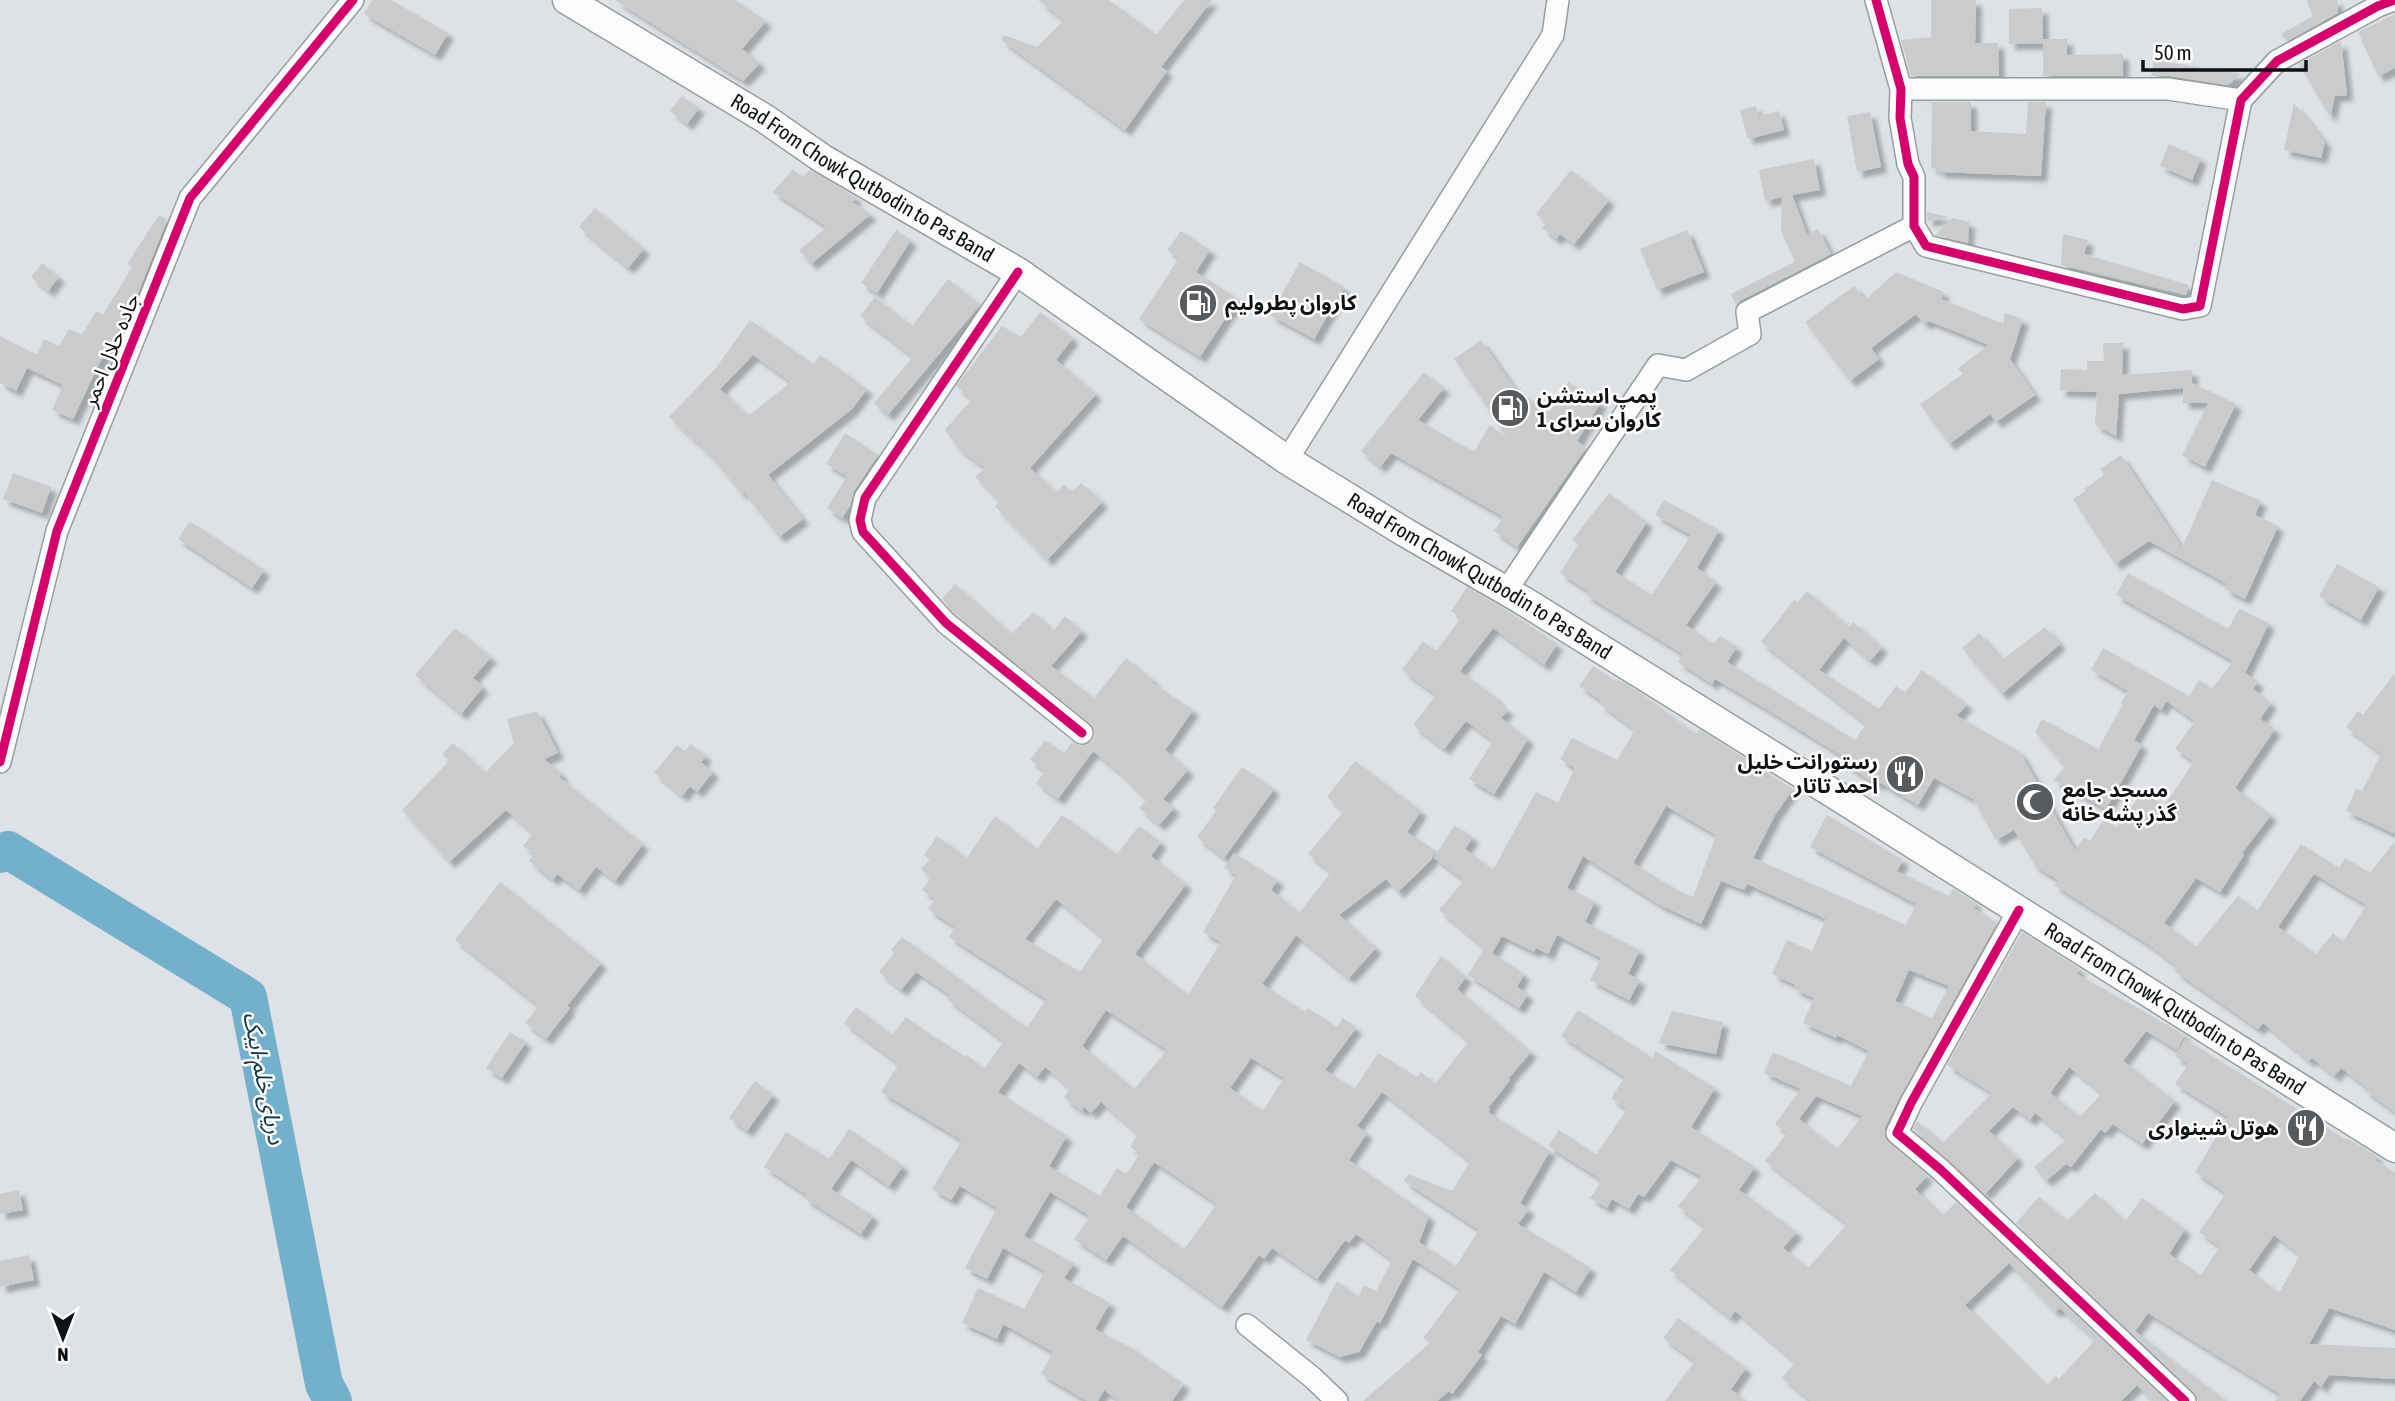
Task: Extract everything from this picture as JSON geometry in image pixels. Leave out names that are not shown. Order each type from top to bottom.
[{"type":"main road","name":"Road From Chowk Qutbodin to Pas Band","points":[[567,0],[764,118],[823,159],[1018,272],[1287,460],[1506,591],[2395,1148]]},
{"type":"street","name":"جاده حلال احمر","points":[[0,762],[57,531],[190,198],[353,0]]},
{"type":"street","points":[[1287,460],[1553,35],[1558,0]]},
{"type":"street","points":[[1876,0],[1902,89],[1900,118],[1908,164],[1914,177],[1914,226],[1926,246],[2183,309],[2200,306],[2241,100],[2277,61],[2394,0]]},
{"type":"street","points":[[1902,89],[2168,89],[2241,100]]},
{"type":"street","points":[[1506,591],[1658,365],[1686,370],[1750,334],[1747,312],[1914,226]]},
{"type":"street","points":[[1018,272],[865,498],[860,520],[863,532],[946,623],[1082,733]]},
{"type":"street","points":[[2019,910],[1896,1133],[1941,1170],[2185,1401]]},
{"type":"street","points":[[1247,1325],[1337,1401]]},
{"type":"building","points":[[372,0],[391,0],[448,33],[435,55],[364,14]]},
{"type":"building","points":[[615,0],[735,0],[766,21],[742,49],[760,63],[743,81]]},
{"type":"building","points":[[1038,0],[1109,0],[1156,35],[1184,0],[1212,0],[1161,67],[1167,71],[1125,130],[1001,40],[1004,35],[1037,47],[1064,20]]},
{"type":"building","points":[[1931,0],[1976,0],[1975,43],[1998,43],[1999,76],[1911,76],[1901,40],[1931,37]]},
{"type":"building","points":[[2306,0],[2337,0],[2338,13],[2286,41],[2281,34],[2313,16]]},
{"type":"building","points":[[2042,8],[2043,43],[2009,44],[2009,9]]},
{"type":"building","points":[[2395,14],[2395,68],[2378,76],[2358,32]]},
{"type":"building","points":[[2043,39],[2067,39],[2067,55],[2123,54],[2123,76],[2043,76]]},
{"type":"building","points":[[2341,41],[2347,95],[2335,96],[2330,117],[2299,64]]},
{"type":"building","points":[[2154,60],[2241,74],[2228,85],[2170,76],[2151,76]]},
{"type":"building","points":[[682,96],[699,108],[687,124],[670,111]]},
{"type":"building","points":[[1914,102],[1971,102],[1971,131],[2026,134],[2028,102],[2046,102],[2041,176],[1939,172],[1938,167],[1931,169],[1932,103]]},
{"type":"building","points":[[2294,103],[2325,142],[2321,158],[2284,150]]},
{"type":"building","points":[[1756,106],[1759,116],[1779,111],[1784,130],[1748,139],[1740,110]]},
{"type":"building","points":[[1870,112],[1881,167],[1857,172],[1847,116]]},
{"type":"building","points":[[2169,144],[2201,158],[2192,180],[2160,166]]},
{"type":"building","points":[[1814,159],[1820,190],[1792,195],[1807,235],[1818,229],[1831,254],[1736,305],[1731,294],[1795,262],[1781,231],[1782,197],[1765,201],[1759,170]]},
{"type":"building","points":[[793,169],[802,177],[810,170],[857,198],[852,202],[871,214],[811,264],[799,250],[827,227],[773,192]]},
{"type":"building","points":[[1571,170],[1609,200],[1574,244],[1560,234],[1556,239],[1542,228],[1547,223],[1536,214]]},
{"type":"building","points":[[595,208],[644,249],[628,268],[579,227]]},
{"type":"building","points":[[1927,212],[1949,217],[1927,221]]},
{"type":"building","points":[[159,215],[167,220],[136,298],[98,366],[73,419],[52,410],[63,385],[27,368],[16,391],[0,383],[0,336],[37,355],[44,339],[59,346],[69,329],[82,335],[96,311],[103,315],[132,267],[127,264]]},
{"type":"building","points":[[1953,218],[1969,222],[1968,243],[1935,235]]},
{"type":"building","points":[[896,230],[911,240],[877,293],[861,283]]},
{"type":"building","points":[[1687,230],[1704,272],[1657,290],[1640,249]]},
{"type":"building","points":[[1181,231],[1210,250],[1196,272],[1238,299],[1200,357],[1139,319],[1179,258],[1167,250]]},
{"type":"building","points":[[2063,234],[2088,240],[2084,254],[2189,285],[2186,295],[2061,265]]},
{"type":"building","points":[[1300,262],[1344,287],[1314,339],[1270,315]]},
{"type":"building","points":[[42,263],[59,277],[48,291],[31,277]]},
{"type":"building","points":[[1896,272],[1944,292],[1941,299],[2003,324],[2005,313],[2023,319],[2010,359],[2035,395],[1996,422],[1990,414],[1949,444],[1920,404],[1963,374],[1958,368],[1989,345],[1929,321],[1924,324],[1916,314],[1871,348],[1879,359],[1850,381],[1805,322],[1854,286],[1865,300]]},
{"type":"building","points":[[948,279],[980,305],[888,415],[874,403],[913,357],[860,316],[875,297],[912,326]]},
{"type":"building","points":[[1040,312],[1073,338],[1056,360],[1096,394],[1030,468],[1057,493],[1064,484],[1072,492],[1081,483],[1102,502],[1047,560],[995,506],[1000,501],[975,477],[985,468],[959,449],[945,430],[972,399],[956,386],[1002,326],[1021,337]]},
{"type":"building","points":[[750,320],[813,364],[820,355],[867,389],[852,409],[768,475],[803,519],[779,537],[744,492],[742,494],[710,455],[669,417],[716,368]],"holes":[[[753,355],[791,382],[748,416],[720,389]]]},
{"type":"building","points":[[1481,340],[1515,389],[1549,413],[1568,382],[1601,402],[1577,441],[1586,448],[1517,547],[1494,531],[1504,517],[1391,453],[1380,467],[1361,451],[1424,372],[1444,388],[1418,420],[1474,452],[1490,425],[1510,441],[1494,418],[1496,415],[1489,410],[1454,359]]},
{"type":"building","points":[[2103,343],[2123,343],[2122,375],[2192,370],[2192,383],[2236,404],[2205,467],[2182,455],[2208,403],[2183,403],[2183,388],[2119,394],[2116,436],[2095,425],[2097,392],[2060,391],[2061,369],[2087,370],[2087,361],[2104,361]]},
{"type":"building","points":[[845,433],[878,455],[854,491],[850,506],[842,518],[827,508],[847,476],[826,464]]},
{"type":"building","points":[[2121,455],[2182,548],[2212,480],[2261,501],[2255,515],[2278,526],[2245,599],[2225,589],[2227,584],[2149,541],[2115,564],[2073,499],[2104,475],[2100,469]]},
{"type":"building","points":[[13,473],[51,487],[42,513],[3,499]]},
{"type":"building","points":[[1609,493],[1647,522],[1615,572],[1652,595],[1691,535],[1655,515],[1664,500],[1719,530],[1697,568],[1716,582],[1686,625],[1714,644],[1720,636],[1737,647],[1727,662],[1855,740],[1866,724],[1761,642],[1794,600],[1798,602],[1807,591],[1849,627],[1853,622],[1882,647],[1870,661],[1844,638],[1819,670],[1879,709],[1896,686],[1905,693],[1922,670],[1967,704],[1957,716],[2020,752],[2075,851],[2084,837],[2090,841],[2104,819],[2116,828],[2143,791],[2164,806],[2194,762],[2175,749],[2195,721],[2166,701],[2161,710],[2154,705],[2134,740],[2142,745],[2106,809],[2053,780],[2065,767],[2035,732],[2042,719],[2098,749],[2128,691],[2091,670],[2103,648],[2189,696],[2199,680],[2212,689],[2233,661],[2116,595],[2128,573],[2228,629],[2239,609],[2269,623],[2245,673],[2258,682],[2253,689],[2271,703],[2260,719],[2275,729],[2235,788],[2271,815],[2242,853],[2244,855],[2220,892],[2196,878],[2164,923],[2196,947],[2238,896],[2257,911],[2301,844],[2339,868],[2345,858],[2370,873],[2395,841],[2395,1112],[2364,1090],[2366,1087],[2341,1068],[2334,1076],[2312,1058],[2309,1061],[2263,1023],[2258,1029],[2175,971],[2178,967],[2149,945],[2054,885],[2058,880],[2035,866],[2014,830],[1996,840],[1973,799],[1934,778],[1918,805],[1847,766],[1850,761],[1768,710],[1715,679],[1712,684],[1678,662],[1683,654],[1586,595],[1588,591],[1560,573],[1578,545],[1572,540]],"holes":[[[2314,874],[2366,905],[2343,942],[2333,933],[2316,954],[2278,927]]]},
{"type":"building","points":[[190,521],[264,570],[252,588],[178,539]]},
{"type":"building","points":[[2337,564],[2379,587],[2361,620],[2319,596]]},
{"type":"building","points":[[955,584],[1011,634],[1034,612],[1053,631],[1065,616],[1082,631],[1051,666],[1094,698],[1126,658],[1153,680],[1151,682],[1193,710],[1165,750],[1188,770],[1163,799],[1174,808],[1159,825],[1139,808],[1147,799],[1093,751],[1058,799],[1036,783],[1045,771],[1030,760],[1045,740],[1064,753],[1072,742],[1081,746],[1092,742],[1095,736],[1094,728],[955,613],[942,599]]},
{"type":"building","points":[[1467,587],[1557,644],[1544,665],[1493,628],[1460,671],[1499,700],[1497,702],[1508,710],[1501,718],[1528,739],[1494,794],[1469,779],[1493,741],[1466,721],[1444,749],[1413,725],[1436,695],[1402,670],[1423,641],[1436,651],[1461,618],[1451,611]]},
{"type":"building","points":[[2045,627],[2060,644],[2002,694],[1962,648],[1979,633],[2002,660]]},
{"type":"building","points":[[455,628],[491,657],[473,678],[483,687],[461,714],[415,675]]},
{"type":"building","points":[[1593,666],[1639,692],[1696,734],[1699,729],[1793,789],[1775,815],[1753,858],[1906,925],[1916,904],[1810,847],[1827,815],[1903,860],[1897,871],[1949,896],[1953,889],[1976,903],[1974,908],[1997,923],[1900,1097],[1885,1127],[1885,1137],[1927,1176],[1915,1189],[1942,1216],[1956,1202],[2166,1401],[2152,1401],[2137,1385],[2121,1401],[1811,1401],[1782,1378],[1795,1362],[1735,1311],[1730,1318],[1670,1270],[1705,1227],[1678,1206],[1702,1177],[1671,1160],[1644,1197],[1638,1194],[1629,1209],[1612,1199],[1607,1208],[1590,1198],[1602,1180],[1548,1146],[1559,1130],[1596,1155],[1627,1109],[1611,1098],[1625,1077],[1561,1036],[1578,1010],[1653,1058],[1655,1051],[1715,1088],[1691,1127],[1755,1167],[1739,1190],[1797,1232],[1783,1248],[1808,1268],[1847,1224],[1765,1161],[1787,1133],[1775,1124],[1801,1089],[1764,1073],[1773,1052],[1851,1086],[1869,1051],[1837,1035],[1836,1038],[1803,1023],[1814,998],[1794,989],[1796,985],[1772,974],[1787,940],[1812,951],[1826,919],[1747,884],[1744,890],[1721,881],[1701,924],[1660,905],[1583,856],[1567,888],[1595,901],[1585,922],[1640,950],[1628,974],[1640,980],[1629,1000],[1590,980],[1601,958],[1557,935],[1548,954],[1536,948],[1534,952],[1502,936],[1492,953],[1524,974],[1517,987],[1528,994],[1519,1008],[1468,975],[1484,948],[1487,950],[1439,910],[1464,880],[1434,858],[1454,825],[1473,837],[1465,849],[1493,870],[1536,792],[1558,803],[1575,768],[1560,759],[1572,738],[1617,760],[1635,730],[1600,704],[1602,701],[1579,686]],"holes":[[[1666,806],[1716,835],[1693,897],[1633,863]],[[1909,970],[1949,986],[1932,1018],[1895,1001]],[[1816,1096],[1862,1116],[1837,1149],[1799,1119]],[[2009,1263],[2055,1312],[2060,1308],[2095,1340],[2059,1379],[2056,1376],[2046,1386],[1965,1305]]]},
{"type":"building","points":[[2395,673],[2395,834],[2346,811],[2356,789],[2362,791],[2385,746],[2380,753],[2346,727],[2358,711],[2363,715]]},
{"type":"building","points":[[537,711],[558,753],[544,759],[562,774],[559,777],[643,844],[615,881],[596,867],[579,890],[557,874],[553,880],[529,861],[534,854],[523,846],[533,833],[506,810],[449,862],[402,810],[449,761],[442,754],[453,743],[485,773],[514,743],[507,719]]},
{"type":"building","points":[[691,744],[706,756],[701,762],[713,772],[697,792],[690,786],[682,796],[654,773],[677,745],[685,751]]},
{"type":"building","points":[[1355,761],[1421,811],[1407,832],[1436,851],[1430,861],[1398,892],[1386,879],[1339,915],[1376,948],[1349,978],[1296,935],[1262,984],[1305,1012],[1308,1008],[1337,1027],[1343,1018],[1356,1028],[1325,1070],[1355,1089],[1378,1053],[1417,1077],[1421,1072],[1435,1084],[1469,1041],[1415,996],[1441,956],[1466,977],[1457,989],[1531,1052],[1488,1108],[1488,1112],[1550,1151],[1520,1203],[1529,1209],[1518,1224],[1591,1268],[1576,1292],[1544,1272],[1515,1324],[1501,1316],[1478,1352],[1482,1355],[1452,1394],[1449,1391],[1437,1401],[1363,1401],[1430,1343],[1423,1338],[1460,1289],[1413,1259],[1380,1323],[1377,1321],[1359,1352],[1340,1357],[1306,1340],[1337,1281],[1358,1297],[1364,1285],[1376,1291],[1392,1260],[1356,1234],[1349,1243],[1345,1240],[1317,1279],[1272,1248],[1264,1259],[1259,1255],[1222,1307],[1123,1236],[1106,1260],[1074,1239],[1090,1216],[1050,1192],[1024,1236],[1074,1263],[1064,1278],[1110,1303],[1095,1329],[1130,1347],[1184,1384],[1172,1401],[1119,1401],[1104,1390],[1098,1401],[1087,1401],[1041,1374],[1053,1352],[1003,1324],[997,1339],[962,1323],[978,1288],[1024,1309],[1045,1271],[1003,1248],[987,1279],[965,1268],[997,1208],[960,1186],[951,1200],[932,1189],[962,1140],[881,1092],[899,1064],[844,1023],[856,1007],[892,1035],[906,1017],[936,1039],[965,1057],[967,1055],[984,1069],[1004,1041],[947,999],[950,995],[916,972],[901,990],[879,972],[894,953],[891,950],[902,937],[1027,1028],[1046,999],[949,937],[955,927],[928,909],[935,899],[922,890],[931,877],[921,869],[930,859],[924,855],[937,836],[967,858],[995,816],[1037,849],[1062,815],[1117,854],[1139,826],[1161,842],[1151,856],[1186,884],[1135,954],[1188,995],[1221,942],[1203,932],[1236,875],[1224,868],[1234,853],[1278,880],[1271,890],[1299,913],[1331,872],[1308,854],[1344,811],[1327,797]],"holes":[[[1056,899],[1104,938],[1080,972],[1025,939]],[[1106,1010],[1167,1050],[1134,1089],[1082,1046]],[[1251,1058],[1284,1078],[1263,1111],[1230,1088]],[[1019,1063],[1037,1077],[1045,1067],[1070,1088],[1064,1098],[1082,1111],[1084,1107],[1091,1113],[1101,1102],[1138,1134],[1130,1147],[1140,1154],[1126,1174],[1117,1168],[1100,1196],[1049,1166],[1067,1136],[998,1092]],[[1382,1092],[1470,1161],[1452,1191],[1408,1174],[1404,1181],[1479,1230],[1456,1266],[1419,1242],[1429,1216],[1349,1160],[1367,1133],[1357,1126]],[[1154,1162],[1217,1204],[1184,1249],[1126,1207]]]},
{"type":"building","points":[[1242,767],[1274,789],[1224,858],[1197,837],[1216,811],[1213,808]]},
{"type":"building","points":[[500,882],[601,963],[567,1006],[570,1008],[546,1039],[525,1023],[539,1006],[455,940]]},
{"type":"building","points":[[2022,932],[2080,969],[2077,974],[2185,1035],[2177,1050],[2146,1031],[2123,1061],[2175,1101],[2142,1144],[2113,1124],[2105,1133],[2101,1129],[2071,1167],[2066,1164],[2046,1181],[2034,1167],[2067,1139],[2035,1113],[2030,1120],[2013,1107],[1989,1131],[2018,1158],[1985,1194],[1913,1129],[1917,1121],[1943,1143],[1992,1093],[1947,1065]],"holes":[[[2069,1067],[2102,1093],[2080,1117],[2050,1093]]]},
{"type":"building","points":[[1672,1011],[1723,1022],[1716,1054],[1659,1043]]},
{"type":"building","points":[[510,1032],[526,1042],[502,1078],[486,1068]]},
{"type":"building","points":[[2185,1039],[2346,1140],[2347,1138],[2377,1156],[2375,1160],[2395,1173],[2395,1330],[2329,1308],[2309,1344],[2395,1348],[2395,1379],[2329,1375],[2321,1387],[2314,1381],[2300,1401],[2275,1401],[2280,1394],[2148,1313],[2135,1331],[2226,1401],[2198,1401],[2194,1391],[2016,1223],[2039,1197],[2067,1221],[2095,1193],[2125,1222],[2142,1198],[2185,1229],[2169,1254],[2201,1275],[2220,1247],[2199,1232],[2226,1193],[2195,1172],[2228,1117],[2175,1084],[2188,1064],[2175,1056]],"holes":[[[2274,1235],[2300,1255],[2279,1293],[2249,1270]]]},
{"type":"building","points":[[755,1081],[773,1095],[747,1131],[729,1118]]},
{"type":"building","points":[[849,1129],[903,1166],[889,1186],[851,1160],[831,1189],[873,1216],[861,1234],[804,1198],[807,1195],[764,1167],[786,1132],[829,1159]]},
{"type":"building","points":[[19,1190],[23,1210],[0,1214],[0,1194]]},
{"type":"building","points":[[29,1255],[34,1280],[0,1287],[0,1261]]},
{"type":"building","points":[[1678,1318],[1746,1368],[1731,1389],[1744,1401],[1665,1401],[1695,1361],[1663,1338]]},
{"type":"waterway","name":"دریای خلم-ایبک","points":[[0,854],[8,850],[248,997],[324,1384],[333,1401]]},
{"type":"cycle path","points":[[0,762],[57,531],[190,198],[353,0]]},
{"type":"cycle path","points":[[1876,0],[1901,89],[1900,118],[1908,164],[1914,177],[1914,226],[1926,246],[2183,309],[2200,306],[2241,100],[2277,61],[2394,0]]},
{"type":"cycle path","points":[[1018,272],[865,498],[860,520],[863,532],[946,623],[1082,733]]},
{"type":"cycle path","points":[[2019,910],[1911,1103],[1897,1133],[1941,1170],[2185,1401]]},
{"type":"place","name":"کاروان پطرولیم","points":[[1198,303]]},
{"type":"place","name":"پمپ استشن کاروان سرای 1","points":[[1510,408]]},
{"type":"place","name":"رستورانت خلیل احمد تاتار","points":[[1905,774]]},
{"type":"place","name":"مسجد جامع گذر پشه خانه","points":[[2035,802]]},
{"type":"place","name":"هوتل شینواری","points":[[2306,1128]]}]
